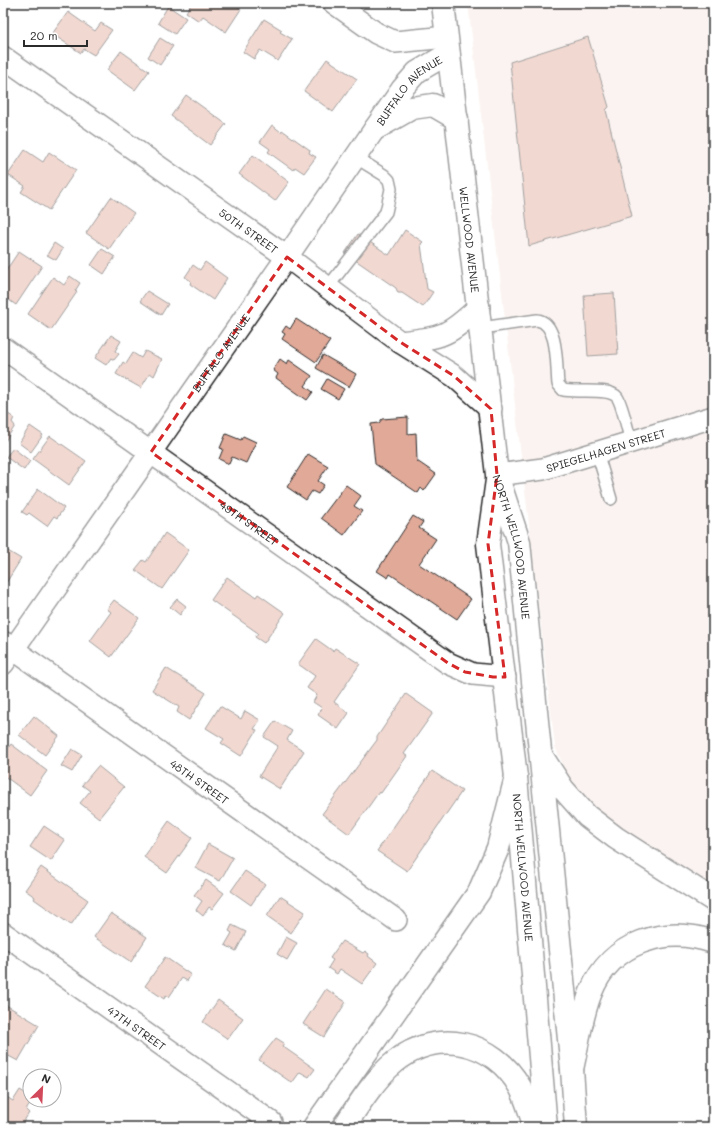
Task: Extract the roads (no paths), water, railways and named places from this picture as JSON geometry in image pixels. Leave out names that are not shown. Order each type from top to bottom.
[{"type":"main road","name":"WELLWOOD AVENUE","points":[[443,3],[491,409],[497,475]]},
{"type":"main road","points":[[375,129],[412,108],[433,105],[457,119]]},
{"type":"main road","name":"NORTH WELLWOOD AVENUE","points":[[497,475],[488,544],[516,777],[546,1127]]},
{"type":"main road","name":"NORTH WELLWOOD AVENUE","points":[[497,475],[519,542],[572,1069],[576,1127]]},
{"type":"main road","points":[[541,754],[564,790],[587,816],[616,838],[713,900]]},
{"type":"main road","points":[[314,1127],[479,892],[498,848],[516,777]]},
{"type":"main road","points":[[572,1069],[590,992],[601,974],[613,960],[632,946],[654,937],[666,935],[690,936],[713,942]]},
{"type":"main road","points":[[344,1127],[369,1092],[395,1062],[414,1050],[426,1045],[448,1042],[478,1048],[504,1066],[514,1078],[524,1095],[534,1127]]},
{"type":"street","points":[[334,3],[376,33],[395,42],[448,45]]},
{"type":"street","name":"BUFFALO AVENUE","points":[[7,652],[151,452],[402,89],[417,72],[448,45]]},
{"type":"street","name":"50TH STREET","points":[[3,57],[287,257],[400,342],[454,376],[491,409]]},
{"type":"street","points":[[400,342],[440,337],[480,317]]},
{"type":"street","name":"49TH STREET","points":[[3,348],[448,663],[465,672],[473,674],[505,676]]},
{"type":"street","name":"SPIEGELHAGEN STREET","points":[[497,475],[543,469],[713,417]]},
{"type":"street","name":"48TH STREET","points":[[7,652],[396,920]]},
{"type":"street","name":"47TH STREET","points":[[3,933],[269,1124]]},
{"type":"lane","points":[[328,287],[386,212],[391,189],[389,180],[384,175],[355,157]]},
{"type":"lane","points":[[480,317],[543,320],[549,326],[553,336],[558,384],[562,390],[572,392],[612,393],[618,398],[631,442]]},
{"type":"lane","points":[[597,452],[611,499]]}]
